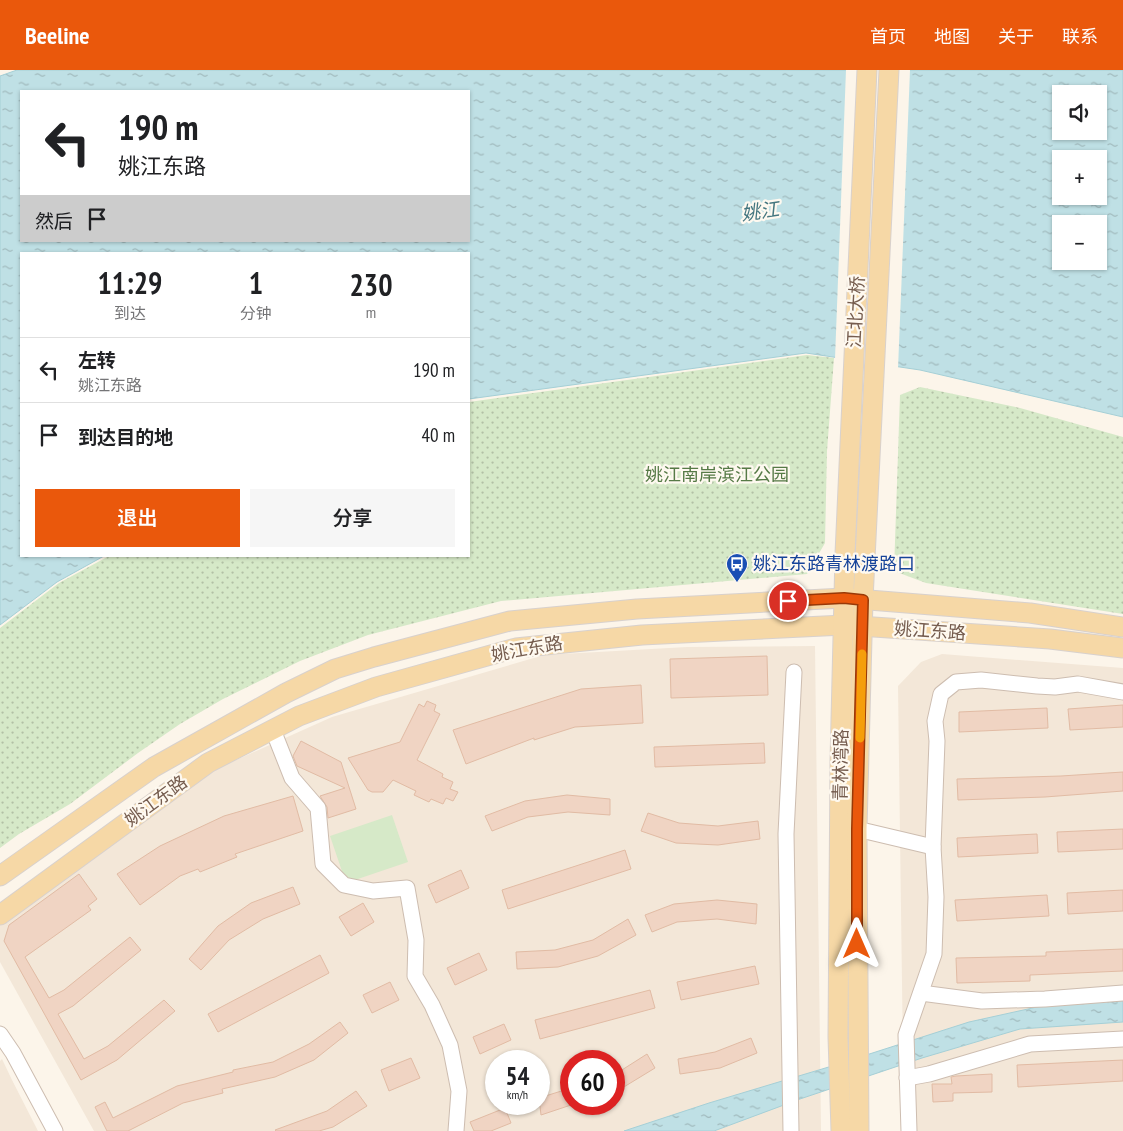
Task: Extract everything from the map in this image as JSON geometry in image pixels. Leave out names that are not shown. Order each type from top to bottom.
[{"type":"main road","name":"江北大桥","points":[[844,554],[867,70]]},
{"type":"main road","name":"江北大桥","points":[[865,550],[889,70]]},
{"type":"main road","name":"青林湾路","points":[[853,599],[865,550]]},
{"type":"main road","name":"青林湾路","points":[[844,554],[853,599],[857,829],[857,1020],[849,1089]]},
{"type":"main road","name":"姚江东路","points":[[0,876],[154,767],[286,693],[335,669],[510,621],[637,609],[853,599],[1030,613],[1123,627]]},
{"type":"main road","name":"青林湾路","points":[[849,1089],[838,1037],[840,761],[853,625]]},
{"type":"main road","name":"姚江东路","points":[[0,915],[208,763],[299,716],[376,686],[516,648],[642,635],[853,625],[1050,639],[1123,648]]},
{"type":"main road","points":[[841,1131],[849,1089]]},
{"type":"main road","points":[[849,1089],[858,1131]]},
{"type":"street","points":[[791,1131],[786,834],[794,672]]},
{"type":"street","points":[[909,1131],[906,1035],[934,954],[936,897],[933,847],[937,741],[935,721],[941,694],[956,682],[981,680],[1055,687],[1078,684],[1123,692]]},
{"type":"street","points":[[273,730],[292,778],[318,808],[323,864],[344,885],[373,891],[408,888],[416,940],[415,976],[432,1005],[450,1045],[459,1091],[456,1131]]},
{"type":"street","points":[[857,829],[933,847]]},
{"type":"street","points":[[921,993],[982,1001],[1045,999],[1123,992]]},
{"type":"street","points":[[0,1034],[13,1053],[55,1131]]},
{"type":"street","points":[[907,1075],[929,1074],[1030,1044],[1123,1039]]},
{"type":"shaded area","points":[[815,646],[821,1131],[94,1131],[0,962],[0,925],[205,774],[332,717],[544,655],[687,647]]},
{"type":"shaded area","points":[[942,654],[1123,668],[1123,1131],[904,1131],[898,686],[921,662]]},
{"type":"shaded area","points":[[2,1059],[38,1131],[0,1131],[0,1061]]},
{"type":"green space","name":"姚江南岸滨江公园","points":[[807,355],[834,358],[827,451],[825,543],[807,574],[501,601],[368,635],[300,661],[223,699],[180,724],[70,804],[19,834],[0,848],[0,628],[59,583],[107,557],[470,557],[470,402]]},
{"type":"green space","points":[[920,387],[1020,408],[1123,437],[1123,614],[926,583],[894,571],[900,395]]},
{"type":"green space","points":[[392,815],[408,862],[346,883],[330,836]]},
{"type":"water","name":"姚江","points":[[17,70],[1123,70],[1123,417],[920,370],[806,353],[470,399],[470,252],[20,252],[20,557],[102,557],[57,582],[0,625],[0,76]]},
{"type":"water","points":[[1123,997],[1123,1022],[1020,1029],[922,1058],[800,1099],[714,1131],[624,1131],[969,1022],[1046,1005]]},
{"type":"pier","points":[[846,70],[910,70],[898,369],[835,359]]},
{"type":"building","points":[[767,656],[768,695],[671,698],[670,659]]},
{"type":"building","points":[[641,685],[643,723],[575,727],[534,740],[534,738],[466,764],[453,730],[581,689]]},
{"type":"building","points":[[427,701],[436,705],[434,711],[440,714],[417,760],[443,774],[442,777],[453,782],[450,789],[458,792],[453,801],[446,798],[443,804],[431,799],[429,802],[414,795],[416,791],[393,780],[383,792],[368,790],[348,758],[400,742],[419,704],[424,707]]},
{"type":"building","points":[[1123,705],[1123,727],[1070,730],[1068,709]]},
{"type":"building","points":[[1047,708],[1048,728],[959,732],[959,712]]},
{"type":"building","points":[[301,741],[341,762],[356,809],[328,818],[327,807],[320,796],[345,788],[297,766],[293,756]]},
{"type":"building","points":[[764,743],[765,763],[655,767],[654,747]]},
{"type":"building","points":[[1123,772],[1123,791],[1045,797],[958,800],[957,779]]},
{"type":"building","points":[[567,795],[610,799],[610,815],[568,812],[528,817],[492,831],[485,816],[525,801]]},
{"type":"building","points":[[293,796],[303,831],[235,854],[237,857],[200,872],[198,869],[180,876],[140,905],[117,874],[160,846],[224,816]]},
{"type":"building","points":[[648,813],[679,823],[718,826],[758,821],[760,839],[718,845],[676,843],[641,831]]},
{"type":"building","points":[[1123,829],[1123,849],[1058,852],[1057,832]]},
{"type":"building","points":[[1037,834],[1038,853],[958,857],[957,838]]},
{"type":"building","points":[[625,850],[631,869],[508,909],[502,890]]},
{"type":"building","points":[[461,870],[469,888],[436,903],[428,885]]},
{"type":"building","points":[[79,874],[97,899],[88,906],[91,910],[25,957],[49,998],[64,990],[130,937],[141,950],[73,1006],[58,1014],[84,1059],[108,1046],[164,1000],[175,1011],[117,1060],[81,1080],[4,941],[9,925]]},
{"type":"building","points":[[293,887],[300,904],[263,919],[229,940],[201,970],[189,959],[218,926],[251,903]]},
{"type":"building","points":[[1123,890],[1123,911],[1068,914],[1067,893]]},
{"type":"building","points":[[1047,895],[1049,916],[957,921],[955,900]]},
{"type":"building","points":[[717,900],[757,904],[756,924],[717,919],[677,922],[652,932],[645,915],[674,904]]},
{"type":"building","points":[[363,903],[374,922],[351,936],[339,917]]},
{"type":"building","points":[[628,919],[636,935],[598,956],[558,967],[517,969],[516,952],[555,950],[593,940]]},
{"type":"building","points":[[1123,949],[1123,971],[1030,975],[1030,981],[957,983],[956,958],[1046,956],[1046,952]]},
{"type":"building","points":[[479,953],[487,970],[455,985],[447,968]]},
{"type":"building","points":[[320,955],[329,973],[218,1032],[208,1014]]},
{"type":"building","points":[[755,966],[759,984],[681,1000],[677,982]]},
{"type":"building","points":[[390,982],[399,1000],[372,1013],[363,995]]},
{"type":"building","points":[[650,990],[655,1008],[540,1039],[535,1020]]},
{"type":"building","points":[[340,1022],[348,1033],[314,1060],[275,1077],[222,1089],[223,1093],[183,1103],[128,1131],[107,1131],[95,1107],[105,1102],[113,1118],[177,1086],[233,1072],[233,1070],[273,1062],[309,1044]]},
{"type":"building","points":[[504,1024],[511,1040],[485,1050],[480,1054],[473,1037]]},
{"type":"building","points":[[751,1038],[757,1053],[720,1068],[680,1074],[678,1059],[715,1052]]},
{"type":"building","points":[[647,1054],[655,1068],[625,1086],[625,1068]]},
{"type":"building","points":[[411,1058],[420,1078],[389,1091],[381,1070]]},
{"type":"building","points":[[1123,1060],[1123,1081],[1018,1087],[1017,1065]]},
{"type":"building","points":[[992,1074],[992,1092],[953,1093],[953,1101],[933,1102],[932,1084],[952,1084],[951,1077],[956,1076]]},
{"type":"building","points":[[356,1091],[367,1106],[333,1127],[319,1131],[275,1130],[327,1111]]},
{"type":"building","points":[[560,1091],[560,1109],[550,1112],[550,1095]]},
{"type":"building","points":[[488,1115],[508,1115],[511,1123],[491,1131],[474,1131],[470,1122]]},
{"type":"slow traffic","points":[[860,738],[862,654]]},
{"type":"place","name":"姚江东路青林渡路口","points":[[737,583]]},
{"type":"route","points":[[788,601],[844,598],[863,600],[857,829],[857,944]]}]
